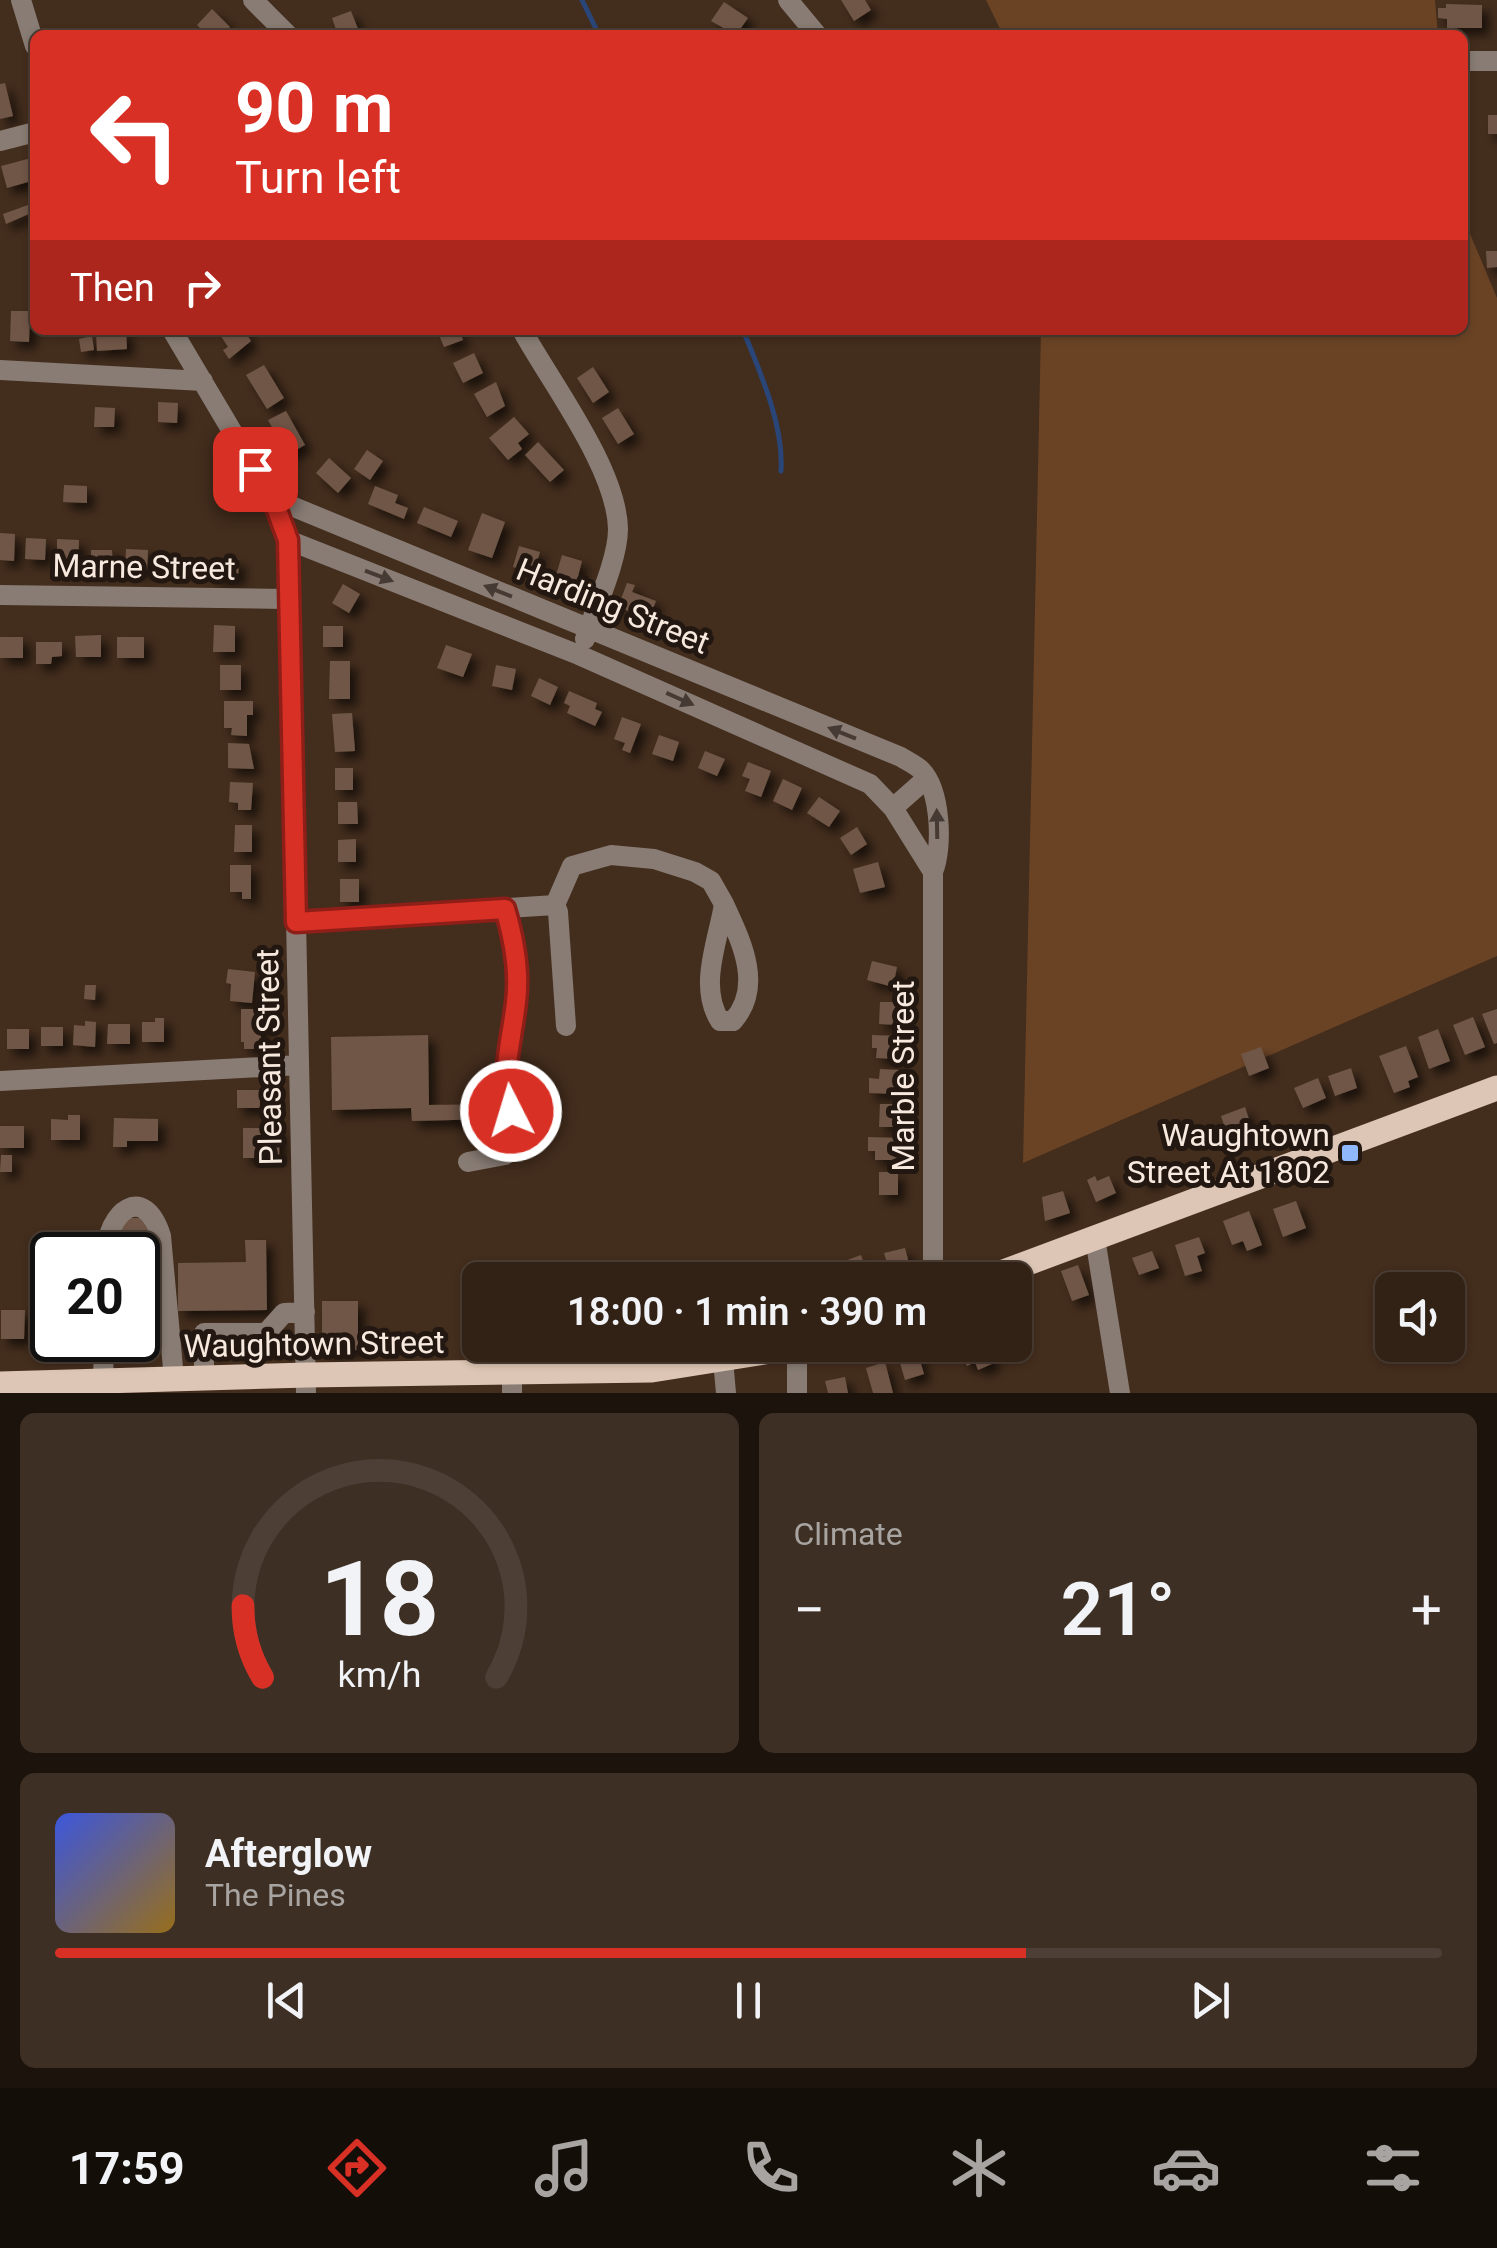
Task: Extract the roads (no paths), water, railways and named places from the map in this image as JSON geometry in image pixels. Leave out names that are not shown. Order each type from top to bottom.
[{"type":"main road","points":[[1030,1262],[1497,1088]]},
{"type":"main road","name":"Waughtown Street","points":[[0,1384],[204,1378],[306,1384],[512,1383],[709,1362]]},
{"type":"street","points":[[21,0],[30,30]]},
{"type":"street","points":[[253,0],[283,30]]},
{"type":"street","points":[[788,0],[813,30]]},
{"type":"street","points":[[1468,61],[1497,61]]},
{"type":"street","points":[[0,141],[30,133]]},
{"type":"street","name":"Pleasant Street","points":[[175,335],[272,498],[288,540],[306,1384]]},
{"type":"street","points":[[525,335],[587,440],[614,508],[616,542],[579,655]]},
{"type":"street","points":[[0,370],[204,381]]},
{"type":"street","name":"Harding Street","points":[[272,498],[901,756],[927,778]]},
{"type":"street","name":"Harding Street","points":[[288,540],[579,655],[870,784],[893,808]]},
{"type":"street","name":"Marne Street","points":[[0,595],[287,600]]},
{"type":"street","points":[[927,778],[893,808],[933,872]]},
{"type":"street","name":"Marble Street","points":[[927,778],[936,800],[938,860],[933,872],[933,1262]]},
{"type":"street","points":[[566,1026],[555,905],[572,866],[611,854],[654,859],[711,881],[724,904],[748,967],[749,992],[744,1008],[733,1020],[720,1021],[712,1007],[709,987],[724,904]]},
{"type":"street","points":[[296,922],[555,905]]},
{"type":"street","points":[[468,1162],[505,1155],[512,1146],[506,1092],[508,1042],[516,1002],[516,944],[505,909]]},
{"type":"street","points":[[0,1082],[299,1065]]},
{"type":"street","points":[[108,1232],[125,1209],[134,1206],[157,1222],[162,1236],[174,1379]]},
{"type":"street","points":[[1095,1238],[1120,1393]]},
{"type":"street","points":[[204,1378],[204,1333],[266,1333],[284,1313],[305,1312]]},
{"type":"street","points":[[104,1362],[104,1381]]},
{"type":"street","points":[[723,1362],[726,1393]]},
{"type":"street","points":[[797,1393],[800,1362]]},
{"type":"waterway","points":[[582,0],[597,30]]},
{"type":"waterway","points":[[745,335],[775,417],[781,471]]},
{"type":"place","name":"Waughtown Street At 1802","points":[[1350,1153]]}]
